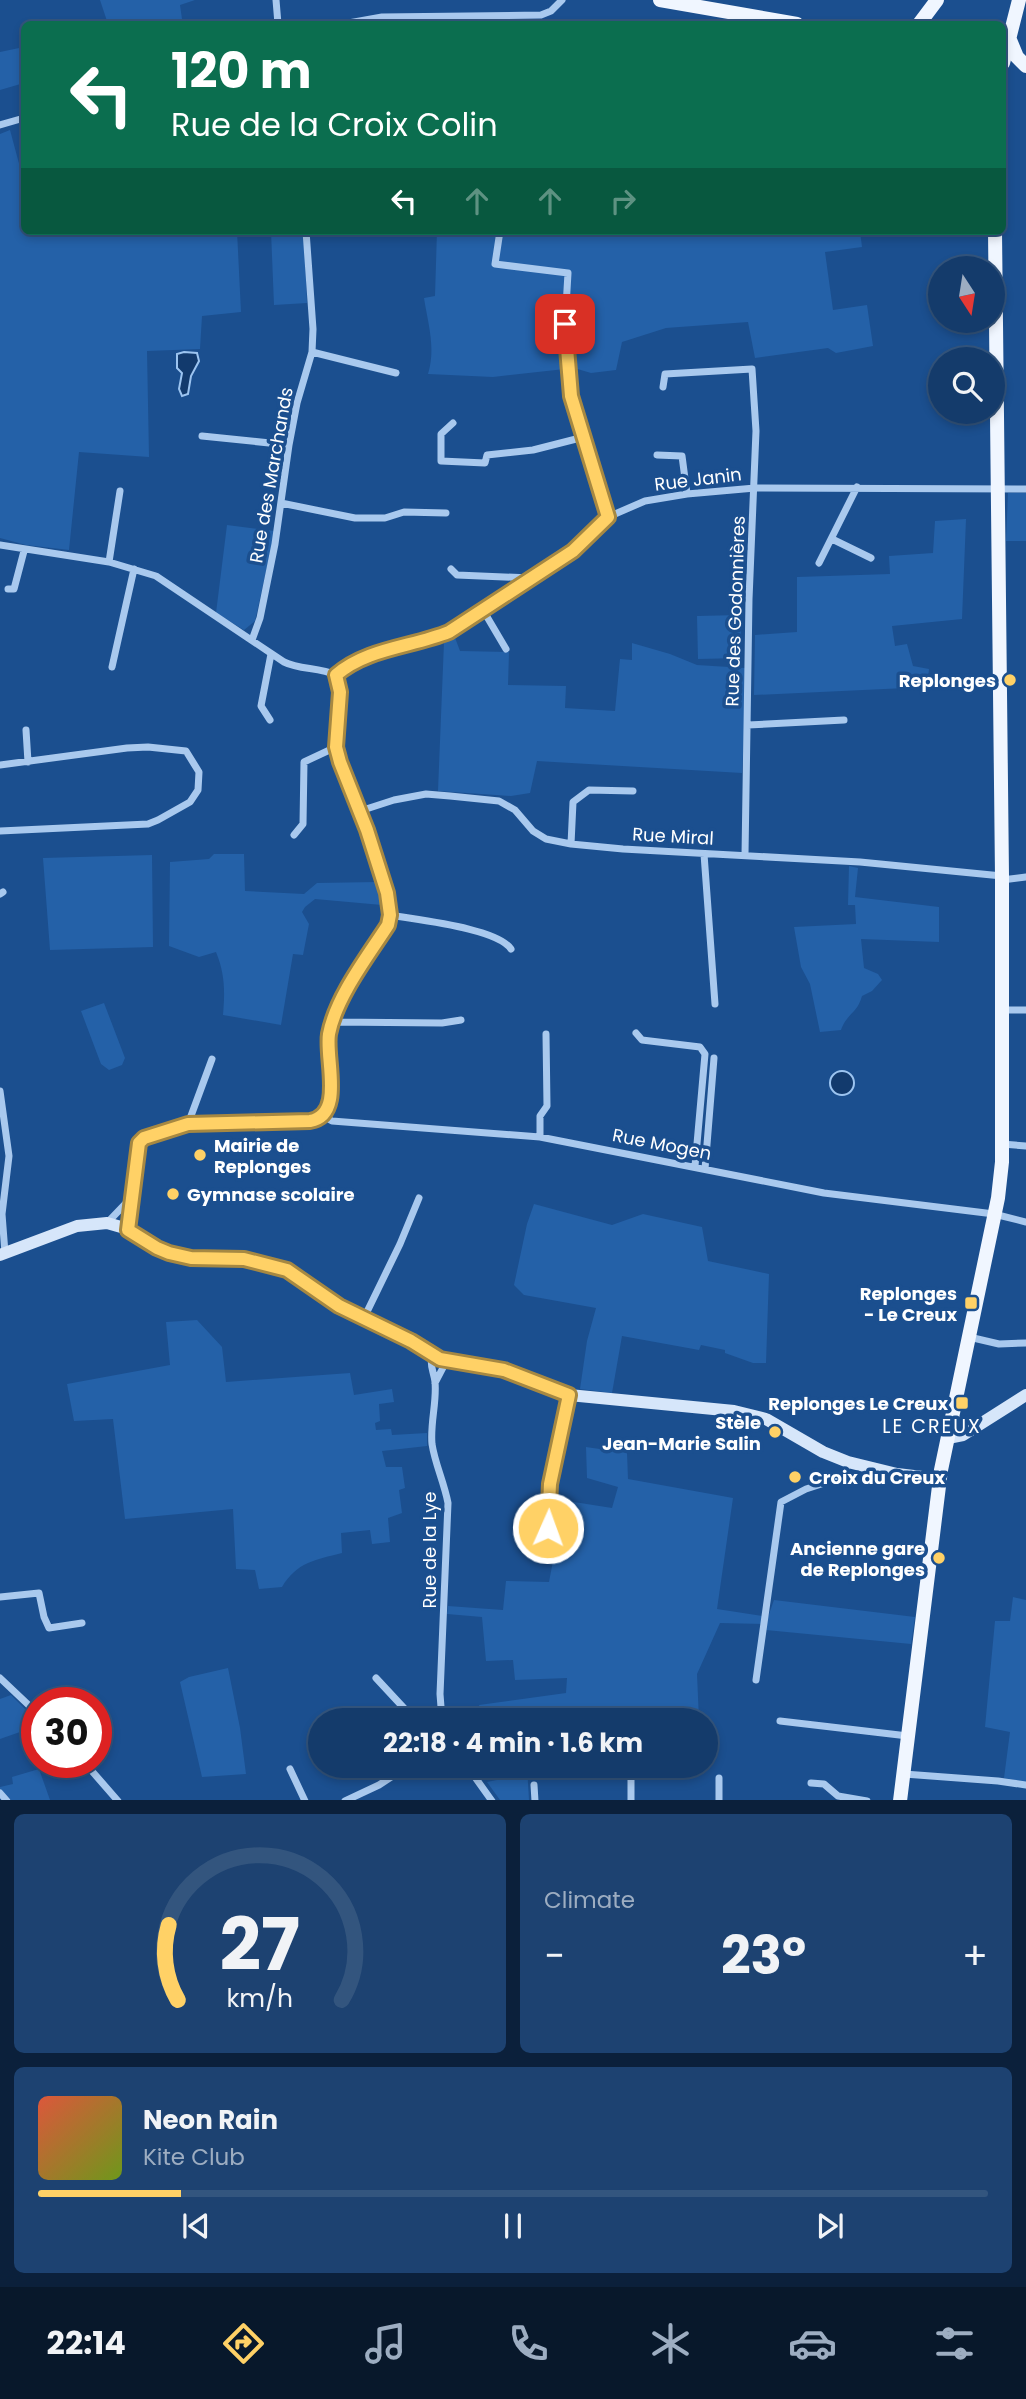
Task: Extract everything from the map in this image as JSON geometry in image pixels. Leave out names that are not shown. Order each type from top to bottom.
[{"type":"main road","points":[[660,0],[781,21]]},
{"type":"main road","points":[[921,21],[937,0]]},
{"type":"main road","points":[[1006,54],[1018,0]]},
{"type":"main road","points":[[1010,40],[1017,57],[1026,66]]},
{"type":"main road","points":[[1006,64],[1026,66]]},
{"type":"main road","points":[[900,1800],[939,1479],[1000,1183],[1002,878],[995,235]]},
{"type":"street","points":[[276,0],[278,21]]},
{"type":"street","points":[[360,21],[382,17],[534,15],[551,11],[562,0]]},
{"type":"street","points":[[468,15],[468,21]]},
{"type":"street","points":[[533,21],[534,15]]},
{"type":"street","points":[[0,125],[21,119]]},
{"type":"street","name":"Rue des Marchands","points":[[252,640],[262,606],[297,403],[312,352],[313,329],[306,235]]},
{"type":"street","points":[[499,235],[495,264],[568,273],[565,324],[568,378],[608,517]]},
{"type":"street","points":[[312,352],[396,373]]},
{"type":"street","name":"Rue des Godonnières","points":[[663,387],[665,374],[752,369],[757,414],[749,599],[745,855]]},
{"type":"street","points":[[453,423],[441,434],[441,461],[485,463],[487,455],[533,450],[584,437]]},
{"type":"street","points":[[202,436],[289,445]]},
{"type":"street","points":[[657,455],[682,456],[687,494]]},
{"type":"street","points":[[818,563],[857,487]]},
{"type":"street","name":"Rue Janin","points":[[336,675],[349,664],[370,655],[441,635],[573,551],[608,517],[645,501],[755,488],[1026,489]]},
{"type":"street","points":[[109,562],[120,491]]},
{"type":"street","points":[[281,503],[355,518],[384,518],[404,512],[446,513]]},
{"type":"street","points":[[832,539],[871,558]]},
{"type":"street","points":[[0,545],[24,551],[109,562],[156,576],[290,665],[336,675],[340,692],[336,747],[387,893],[390,915],[388,925],[359,970],[329,1035],[331,1090],[329,1108],[323,1116],[310,1121],[188,1124],[148,1136],[139,1143],[128,1230]]},
{"type":"street","points":[[8,589],[14,589],[24,551]]},
{"type":"street","points":[[112,667],[134,569]]},
{"type":"street","points":[[451,569],[457,575],[531,578]]},
{"type":"street","points":[[482,610],[506,649]]},
{"type":"street","points":[[270,720],[261,706],[271,654]]},
{"type":"street","points":[[748,725],[845,720]]},
{"type":"street","points":[[26,730],[28,762]]},
{"type":"street","points":[[0,765],[148,747],[186,751],[199,772],[198,790],[190,802],[148,824],[0,831]]},
{"type":"street","points":[[294,835],[303,824],[304,762],[336,747]]},
{"type":"street","points":[[571,844],[573,802],[589,790],[633,791]]},
{"type":"street","name":"Rue Miral","points":[[360,811],[394,800],[426,794],[499,801],[515,810],[533,831],[546,839],[571,844],[860,862],[1002,878],[1026,877]]},
{"type":"street","points":[[704,854],[715,1004]]},
{"type":"street","points":[[390,915],[477,931],[506,941],[511,949]]},
{"type":"street","points":[[1001,1010],[1026,1010]]},
{"type":"street","points":[[334,1022],[442,1023],[461,1020]]},
{"type":"street","points":[[636,1033],[642,1040],[700,1047],[705,1054],[695,1166]]},
{"type":"street","points":[[540,1137],[540,1115],[547,1106],[546,1034]]},
{"type":"street","points":[[705,1169],[714,1058]]},
{"type":"street","points":[[188,1124],[212,1059]]},
{"type":"street","points":[[0,1091],[9,1156],[2,1214],[2,1254],[77,1226],[107,1223],[128,1230],[169,1253],[191,1258],[244,1259],[287,1270],[363,1320],[447,1360],[504,1370],[569,1395],[734,1411],[766,1419],[823,1452],[849,1462],[897,1474],[939,1479]]},
{"type":"street","name":"Rue Mogen","points":[[323,1116],[332,1121],[540,1137],[824,1193],[994,1214],[1026,1222]]},
{"type":"street","points":[[1001,1144],[1026,1146]]},
{"type":"street","points":[[107,1223],[131,1198]]},
{"type":"street","points":[[363,1320],[419,1198]]},
{"type":"street","points":[[969,1337],[999,1344],[1026,1343]]},
{"type":"street","name":"Rue de la Lye","points":[[432,1355],[430,1361],[435,1383],[432,1441],[448,1503],[441,1708]]},
{"type":"street","name":"Rue de la Lye","points":[[435,1383],[447,1360]]},
{"type":"street","points":[[530,1540],[548,1528],[550,1484],[569,1395]]},
{"type":"street","points":[[948,1438],[963,1436],[1026,1395]]},
{"type":"street","points":[[756,1680],[781,1502],[806,1489],[843,1476],[849,1462]]},
{"type":"street","points":[[0,1597],[39,1593],[44,1617],[50,1628],[82,1622]]},
{"type":"street","points":[[0,1678],[21,1698]]},
{"type":"street","points":[[376,1678],[404,1708]]},
{"type":"street","points":[[780,1721],[908,1736]]},
{"type":"street","points":[[290,1769],[305,1800]]},
{"type":"street","points":[[904,1774],[1026,1785]]},
{"type":"street","points":[[98,1778],[117,1800]]},
{"type":"street","points":[[347,1800],[390,1778]]},
{"type":"street","points":[[476,1778],[491,1800]]},
{"type":"street","points":[[631,1778],[631,1800]]},
{"type":"street","points":[[719,1778],[719,1800]]},
{"type":"street","points":[[811,1783],[824,1784],[838,1796],[861,1800]]},
{"type":"street","points":[[534,1785],[535,1800]]},
{"type":"shaded area","points":[[100,0],[195,0],[180,5],[182,19],[107,21]]},
{"type":"shaded area","points":[[21,48],[21,84],[0,90],[0,52]]},
{"type":"shaded area","points":[[10,130],[21,171],[21,235],[237,235],[241,312],[202,316],[200,349],[147,351],[149,457],[79,452],[69,550],[26,545],[0,538],[0,134]]},
{"type":"shaded area","points":[[271,235],[304,235],[307,303],[274,305]]},
{"type":"shaded area","points":[[437,235],[860,235],[862,247],[825,252],[833,310],[867,305],[873,346],[836,353],[828,348],[755,358],[748,322],[666,328],[622,342],[616,370],[591,373],[574,368],[493,377],[428,374],[431,345],[424,298],[435,296]]},
{"type":"shaded area","points":[[197,353],[199,361],[191,376],[188,394],[182,396],[179,389],[182,373],[177,368],[177,354]]},
{"type":"shaded area","points":[[1008,493],[1026,493],[1026,541],[1006,541]]},
{"type":"shaded area","points":[[966,519],[962,619],[892,626],[895,646],[907,644],[913,666],[929,669],[927,687],[754,695],[755,635],[797,632],[797,577],[890,574],[889,556],[933,553],[935,521]]},
{"type":"shaded area","points":[[227,525],[275,531],[255,621],[244,630],[216,613]]},
{"type":"shaded area","points":[[740,615],[742,658],[698,659],[697,616]]},
{"type":"shaded area","points":[[454,635],[460,651],[509,652],[508,685],[566,686],[565,708],[615,711],[620,659],[632,660],[632,643],[697,665],[745,668],[742,773],[537,761],[530,793],[511,796],[438,791],[444,642]]},
{"type":"shaded area","points":[[214,854],[244,854],[245,891],[304,894],[317,883],[377,882],[382,905],[315,899],[305,907],[302,912],[309,924],[303,955],[293,954],[281,1025],[223,1015],[224,983],[216,952],[199,957],[169,946],[170,862],[209,859]]},
{"type":"shaded area","points":[[152,855],[153,947],[50,950],[43,858]]},
{"type":"shaded area","points":[[849,866],[858,868],[855,897],[939,907],[939,942],[861,939],[864,968],[878,974],[882,980],[872,991],[862,996],[841,1030],[820,1032],[810,984],[801,967],[794,927],[856,924],[855,905],[848,905]]},
{"type":"shaded area","points":[[104,1003],[125,1058],[122,1065],[109,1070],[101,1064],[81,1011]]},
{"type":"shaded area","points":[[837,1071],[847,1071],[854,1078],[854,1088],[847,1095],[837,1095],[830,1088],[830,1078]]},
{"type":"shaded area","points":[[534,1204],[612,1225],[643,1214],[702,1227],[708,1261],[769,1274],[766,1363],[753,1363],[725,1353],[725,1350],[701,1345],[699,1350],[622,1336],[612,1393],[580,1389],[587,1341],[596,1308],[524,1295],[514,1285]]},
{"type":"shaded area","points":[[197,1320],[222,1347],[226,1382],[350,1373],[354,1395],[392,1389],[394,1402],[379,1404],[380,1421],[375,1423],[376,1430],[391,1429],[392,1435],[427,1433],[427,1446],[382,1451],[386,1467],[402,1467],[405,1488],[399,1490],[402,1513],[388,1518],[390,1542],[372,1544],[370,1530],[341,1533],[342,1553],[300,1567],[282,1587],[259,1589],[255,1570],[236,1569],[233,1509],[125,1519],[113,1419],[74,1421],[67,1384],[170,1365],[166,1322]]},
{"type":"shaded area","points":[[586,1447],[627,1453],[628,1479],[733,1498],[717,1609],[768,1617],[774,1600],[915,1617],[911,1644],[766,1630],[766,1624],[720,1623],[697,1674],[698,1708],[480,1708],[479,1705],[566,1693],[567,1678],[515,1680],[513,1660],[486,1661],[482,1617],[447,1614],[448,1606],[503,1610],[506,1581],[549,1582],[553,1561],[563,1559],[568,1525],[555,1520],[555,1499],[612,1508],[618,1487],[587,1478]]},
{"type":"shaded area","points":[[1013,1597],[1026,1600],[1026,1782],[1004,1778],[1010,1732],[985,1727],[995,1621],[1010,1621]]},
{"type":"shaded area","points":[[228,1668],[246,1774],[202,1777],[180,1682],[189,1677]]},
{"type":"shaded area","points":[[11,1695],[21,1705],[21,1732],[0,1739],[0,1699]]},
{"type":"shaded area","points":[[21,1774],[21,1778],[42,1778],[50,1800],[11,1800],[0,1787],[13,1784],[12,1777]]},
{"type":"shaded area","points":[[528,1778],[529,1800],[500,1800],[487,1782]]},
{"type":"place","name":"Replonges","points":[[1010,680]]},
{"type":"place","name":"Mairie de Replonges","points":[[200,1155]]},
{"type":"place","name":"Gymnase scolaire","points":[[173,1194]]},
{"type":"place","name":"Replonges - Le Creux","points":[[971,1303]]},
{"type":"place","name":"Replonges Le Creux","points":[[962,1403]]},
{"type":"place","name":"Stèle Jean-Marie Salin","points":[[775,1432]]},
{"type":"place","name":"Croix du Creux","points":[[795,1477]]},
{"type":"place","name":"Ancienne gare de Replonges","points":[[939,1558]]},
{"type":"district","name":"LE CREUX","points":[[932,1426]]},
{"type":"route","points":[[548,1528],[550,1484],[569,1395],[492,1366],[440,1359],[411,1341],[363,1320],[287,1270],[244,1259],[191,1258],[169,1253],[128,1230],[139,1143],[144,1138],[188,1124],[310,1121],[323,1116],[329,1108],[329,1035],[344,997],[388,925],[390,915],[387,893],[367,830],[336,747],[340,692],[340,682],[336,675],[349,664],[370,655],[449,632],[573,551],[608,517],[571,396],[565,324]]}]
